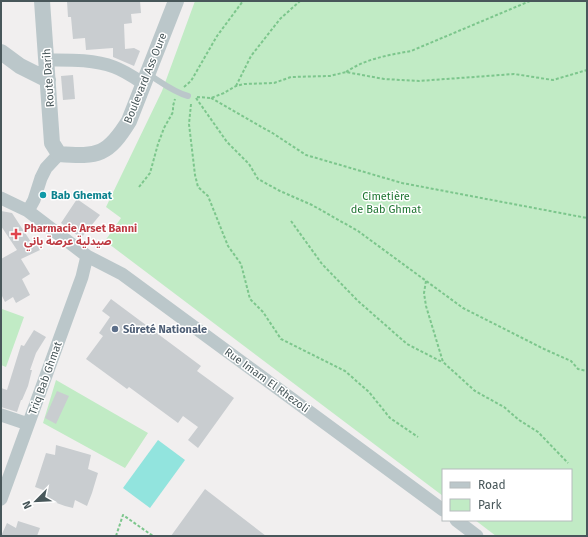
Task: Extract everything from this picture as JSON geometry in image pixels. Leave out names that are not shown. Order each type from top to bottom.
[{"type":"street","name":"Route Darih","points":[[42,1],[52,142],[60,154]]},
{"type":"street","name":"Boulevard Ass Oure","points":[[60,154],[83,156],[95,154],[107,149],[119,137],[129,121],[176,1]]},
{"type":"street","points":[[1,52],[20,66],[48,80]]},
{"type":"street","points":[[46,60],[70,60],[103,64],[146,79]]},
{"type":"street","points":[[31,206],[43,195],[47,182],[46,168],[60,154]]},
{"type":"street","name":"Rue Imam El Rhezoli","points":[[1,198],[31,206],[86,256],[122,274],[442,509]]},
{"type":"street","name":"Triq Bab Ghmat","points":[[1,499],[82,277],[86,256]]},
{"type":"street","points":[[1,415],[28,424]]},
{"type":"street","points":[[457,521],[477,536]]},
{"type":"lane","points":[[146,79],[171,88],[177,93],[190,96]]},
{"type":"path","points":[[236,86],[256,50],[280,19],[300,1]]},
{"type":"path","points":[[418,437],[390,418],[369,392],[345,371],[281,339],[263,312],[250,299],[242,264],[228,246],[208,196],[198,187],[195,175],[189,124],[190,96],[211,98],[236,86],[244,84],[274,83],[291,77],[330,76],[346,72],[357,64],[391,54],[411,51],[530,1]]},
{"type":"path","points":[[346,72],[384,79],[419,81],[514,74],[553,80],[587,70]]},
{"type":"path","points":[[196,97],[227,142],[249,164],[258,179],[280,191],[312,205],[358,231],[464,308],[544,349],[571,361],[578,369],[587,371]]},
{"type":"path","points":[[211,98],[306,154],[402,183],[587,218]]},
{"type":"path","points":[[291,221],[322,264],[358,301],[408,344],[443,362],[475,391],[504,406],[519,420],[538,432],[568,463]]},
{"type":"path","points":[[426,281],[424,294],[443,362]]},
{"type":"path","points":[[116,536],[123,515],[153,536]]},
{"type":"green space","name":"Cimetière de Bab Ghmat","points":[[195,1],[587,1],[587,536],[496,536],[476,521],[572,521],[572,469],[442,469],[442,495],[105,241],[121,218],[106,207],[162,91]]},
{"type":"green space","points":[[2,309],[24,317],[6,367],[1,365]]},
{"type":"green space","points":[[56,380],[148,433],[125,468],[43,423]]},
{"type":"water","points":[[158,440],[185,460],[150,508],[123,488]]},
{"type":"building","points":[[67,1],[140,1],[141,13],[131,14],[132,23],[124,24],[125,49],[134,48],[140,51],[134,66],[113,57],[113,48],[86,50],[85,38],[73,39],[71,17],[68,17]]},
{"type":"building","points":[[73,75],[75,99],[63,100],[61,76]]},
{"type":"building","points":[[77,199],[100,215],[81,238],[61,223]]},
{"type":"building","points":[[1,211],[12,213],[31,242],[35,241],[40,250],[21,259],[30,274],[22,279],[30,295],[16,303],[13,297],[5,302],[1,294],[1,259],[17,250],[1,226]]},
{"type":"building","points":[[111,299],[201,366],[197,371],[234,398],[198,448],[188,440],[198,427],[183,416],[178,423],[129,387],[127,389],[86,359],[103,336],[99,333],[110,317],[102,311]]},
{"type":"building","points":[[34,330],[46,337],[36,353],[30,370],[32,370],[28,386],[17,412],[1,407],[1,388],[7,390],[21,345],[24,346]]},
{"type":"building","points":[[57,391],[69,396],[56,424],[45,418]]},
{"type":"building","points":[[56,445],[91,455],[88,469],[98,473],[87,506],[75,500],[73,508],[43,498],[46,491],[35,487],[46,453],[55,455]]},
{"type":"building","points":[[205,489],[266,536],[171,536]]},
{"type":"building","points":[[18,521],[40,528],[37,536],[1,536],[7,523],[16,528]]},
{"type":"place","name":"Bab Ghemat","points":[[43,195]]},
{"type":"place","name":"Pharmacie Arset Banni صيدلية عرصة باني","points":[[16,234]]},
{"type":"place","name":"Sûreté Nationale","points":[[115,329]]}]
